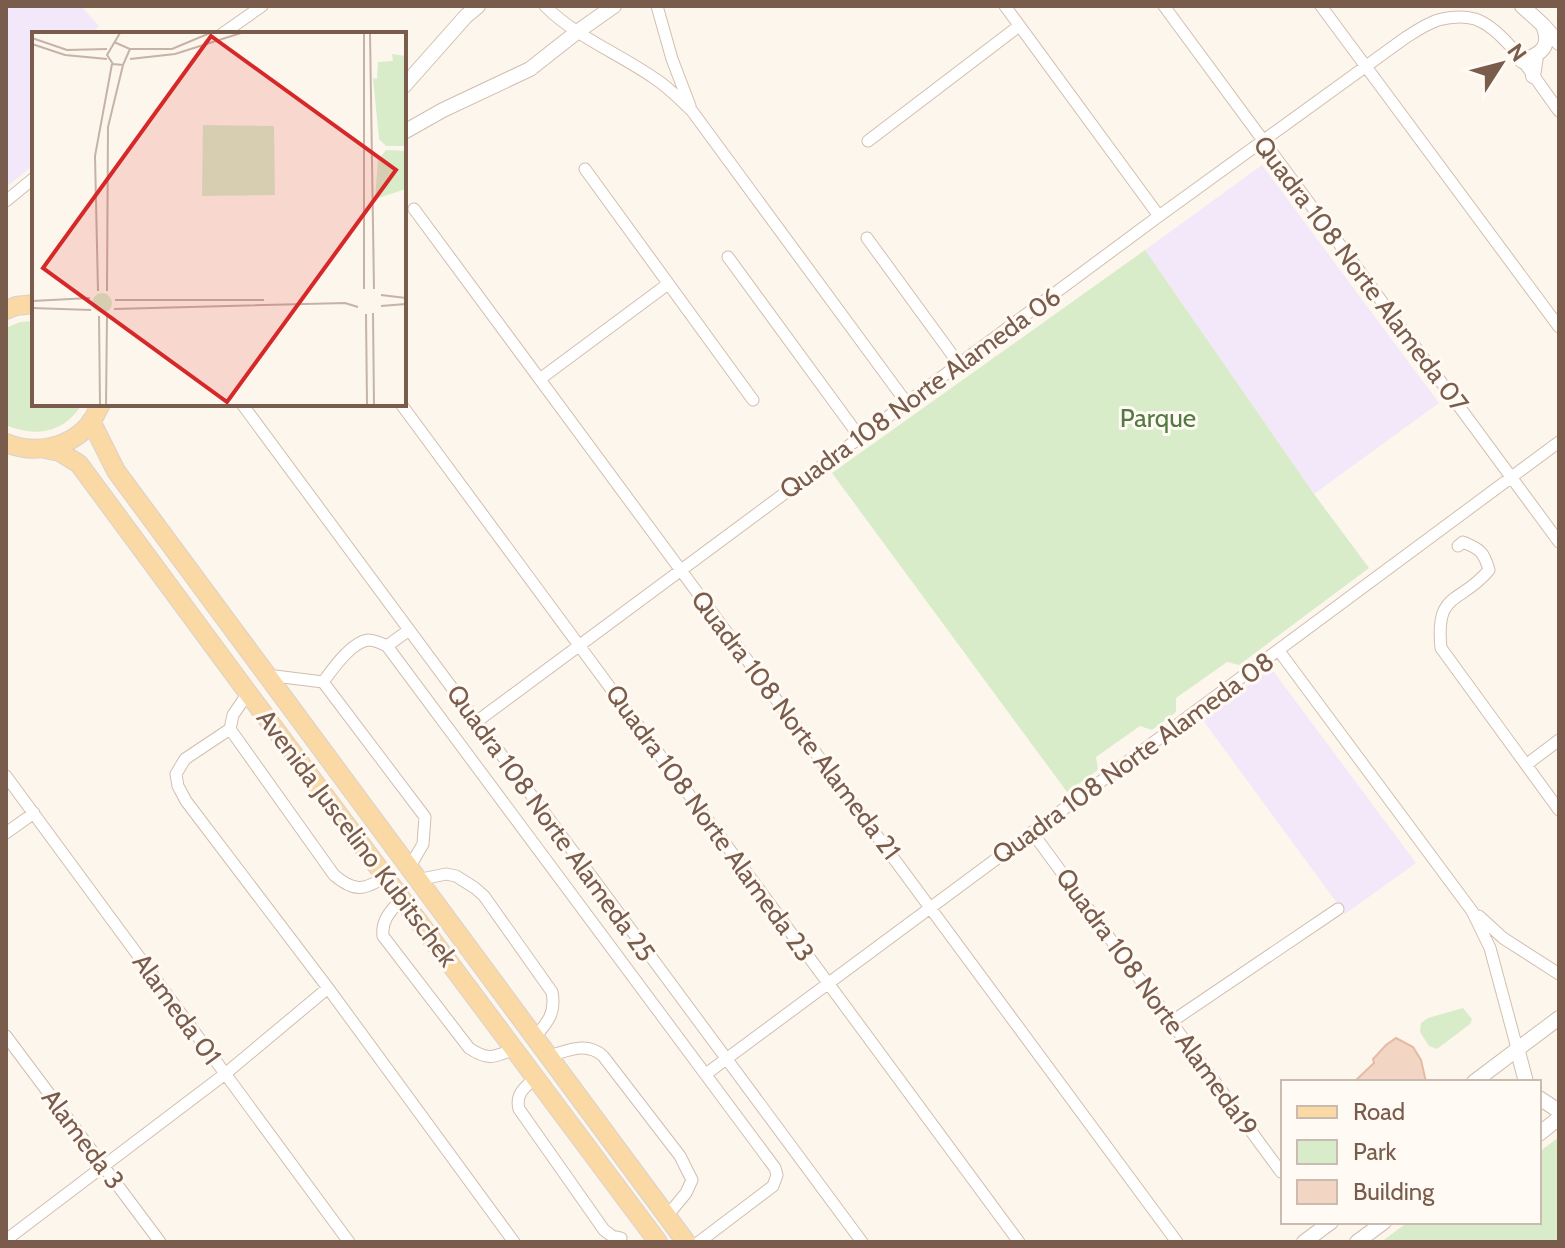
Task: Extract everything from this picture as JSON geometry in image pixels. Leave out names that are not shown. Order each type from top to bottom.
[{"type":"main road","points":[[45,449],[62,444],[78,434],[100,406]]},
{"type":"main road","name":"Avenida Juscelino Kubitschek","points":[[91,421],[116,471],[686,1242]]},
{"type":"main road","name":"Avenida Juscelino Kubitschek","points":[[6,443],[18,448],[60,452],[79,464],[658,1242]]},
{"type":"street","points":[[225,32],[262,6]]},
{"type":"street","points":[[406,84],[478,6]]},
{"type":"street","points":[[545,6],[577,32],[652,77],[692,111],[906,402]]},
{"type":"street","points":[[406,131],[530,69],[614,6]]},
{"type":"street","points":[[657,6],[672,59],[692,111]]},
{"type":"street","points":[[1005,6],[1159,216]]},
{"type":"street","name":"Quadra 108 Norte Alameda 07","points":[[1164,6],[1559,542]]},
{"type":"street","points":[[1321,6],[1559,327]]},
{"type":"street","points":[[1522,6],[1559,43]]},
{"type":"street","name":"Quadra 108 Norte Alameda 06","points":[[476,722],[859,436],[1424,26],[1453,17],[1476,19],[1529,59]]},
{"type":"street","points":[[1543,25],[1547,42],[1529,59],[1533,76],[1559,111]]},
{"type":"street","points":[[868,141],[1019,26]]},
{"type":"street","points":[[585,169],[753,400]]},
{"type":"street","points":[[6,201],[32,180]]},
{"type":"street","name":"Quadra 108 Norte Alameda 21","points":[[414,209],[1177,1242]]},
{"type":"street","points":[[867,238],[959,364]]},
{"type":"street","points":[[728,257],[859,436]]},
{"type":"street","points":[[540,379],[668,284]]},
{"type":"street","name":"Quadra 108 Norte Alameda 25","points":[[243,406],[862,1242]]},
{"type":"street","name":"Quadra 108 Norte Alameda 23","points":[[402,406],[1019,1242]]},
{"type":"street","name":"Quadra 108 Norte Alameda 08","points":[[706,1074],[1559,442]]},
{"type":"street","points":[[1458,546],[1463,542],[1478,548],[1489,570],[1448,603],[1441,614],[1441,648],[1559,810]]},
{"type":"street","points":[[387,646],[409,630]]},
{"type":"street","points":[[323,682],[360,643],[369,640],[387,646],[775,1168],[777,1175],[773,1186],[699,1242]]},
{"type":"street","points":[[1279,651],[1472,911],[1490,948],[1525,1080]]},
{"type":"street","points":[[267,675],[323,682],[425,817],[423,844],[413,874],[456,876],[484,896],[552,992],[549,1021],[535,1037]]},
{"type":"street","points":[[248,693],[233,715],[230,729],[185,759],[176,774],[178,786],[186,801],[514,1242]]},
{"type":"street","points":[[230,729],[334,875],[348,886],[360,888],[369,887],[386,876]]},
{"type":"street","points":[[1526,765],[1559,740]]},
{"type":"street","name":"Alameda 01","points":[[6,776],[349,1242]]},
{"type":"street","points":[[6,833],[34,813]]},
{"type":"street","name":"Quadra 108 Norte Alameda19","points":[[1032,832],[1281,1172]]},
{"type":"street","points":[[402,898],[384,921],[383,936],[469,1048],[487,1057],[514,1049]]},
{"type":"street","points":[[1171,1022],[1338,909]]},
{"type":"street","points":[[1472,911],[1503,938],[1559,974]]},
{"type":"street","points":[[6,1240],[225,1074],[328,988]]},
{"type":"street","points":[[1477,1080],[1559,1018]]},
{"type":"street","name":"Alameda 3","points":[[6,1036],[160,1242]]},
{"type":"street","points":[[548,1056],[581,1047],[596,1050],[680,1156],[692,1180],[686,1193],[667,1216]]},
{"type":"street","points":[[536,1077],[520,1092],[517,1099],[519,1109],[604,1230],[619,1240],[643,1222]]},
{"type":"street","points":[[1541,1099],[1559,1111]]},
{"type":"street","points":[[1541,1132],[1559,1118]]},
{"type":"street","points":[[1304,1242],[1328,1224]]},
{"type":"street","points":[[1357,1242],[1381,1224]]},
{"type":"shaded area","points":[[6,6],[81,6],[99,26],[93,32],[32,32],[32,167],[6,187]]},
{"type":"shaded area","points":[[1262,165],[1439,403],[1314,494],[1145,250]]},
{"type":"shaded area","points":[[1271,668],[1416,863],[1345,914],[1202,719]]},
{"type":"green space","name":"Parque","points":[[1145,250],[1369,568],[1239,665],[1227,662],[1176,698],[1176,712],[1152,730],[1140,726],[1096,757],[1098,770],[1067,792],[832,473]]},
{"type":"green space","points":[[32,321],[32,406],[81,406],[58,427],[38,432],[6,425],[6,328]]},
{"type":"green space","points":[[1463,1008],[1472,1019],[1470,1024],[1437,1049],[1429,1046],[1420,1032],[1421,1023]]},
{"type":"green space","points":[[1559,1137],[1559,1242],[1381,1242],[1405,1224],[1541,1224],[1541,1150]]},
{"type":"building","points":[[1396,1038],[1413,1047],[1421,1060],[1426,1080],[1356,1080],[1374,1063],[1373,1059]]}]
